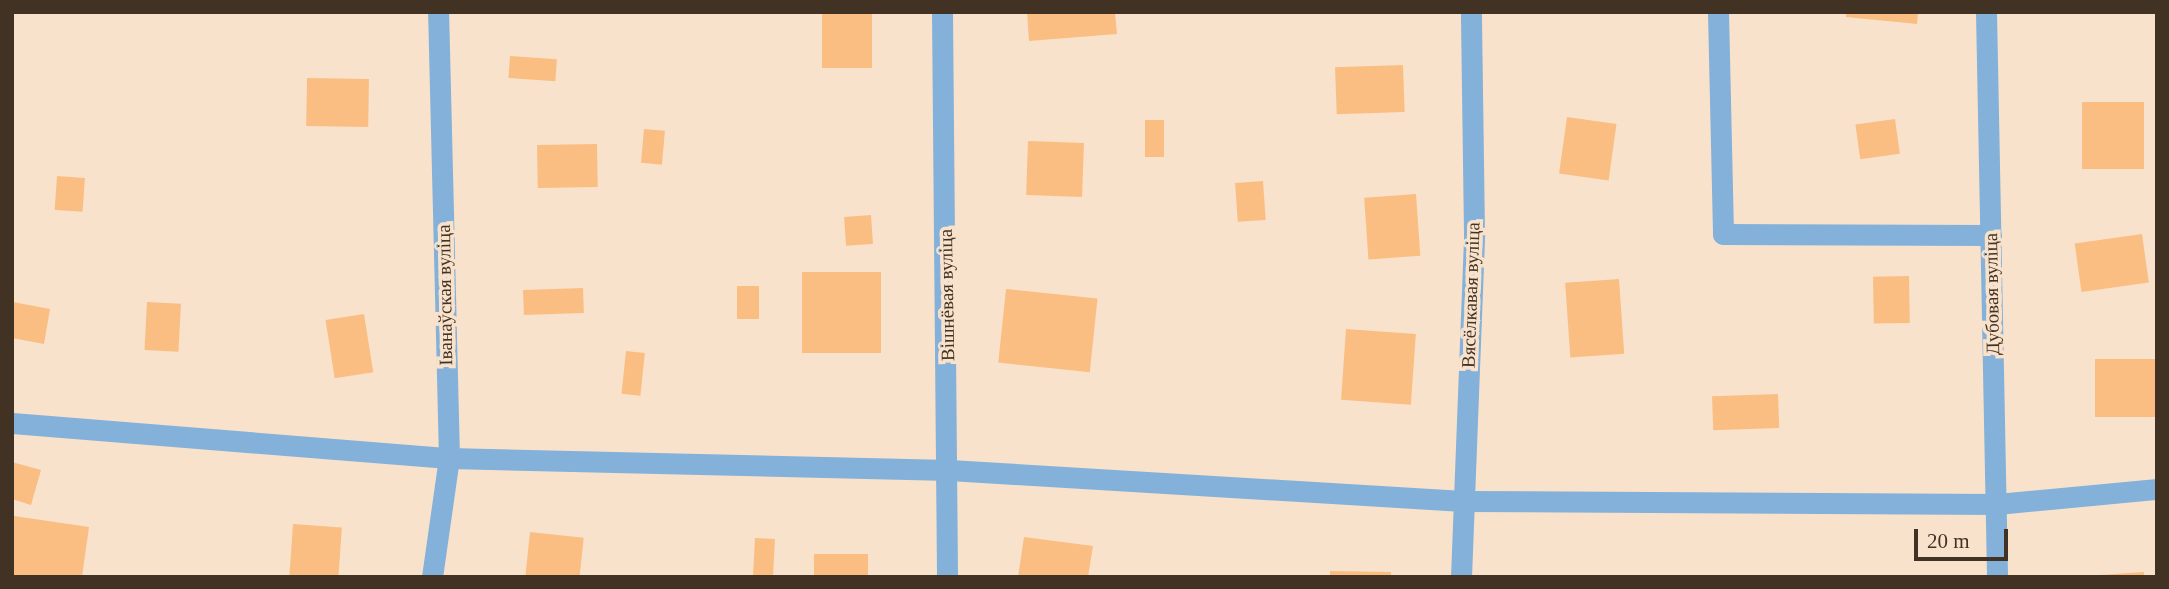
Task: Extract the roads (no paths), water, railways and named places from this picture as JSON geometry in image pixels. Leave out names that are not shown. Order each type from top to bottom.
[{"type":"street","name":"Іванаўская вуліца","points":[[432,577],[449,458],[438,12]]},
{"type":"street","name":"Вішнёвая вуліца","points":[[942,12],[949,470],[947,577]]},
{"type":"street","name":"Вясёлкавая вуліца","points":[[1461,577],[1474,233],[1471,12]]},
{"type":"street","points":[[1718,12],[1723,234],[1991,235]]},
{"type":"street","name":"Дубовая вуліца","points":[[1986,12],[1997,577]]},
{"type":"street","points":[[12,423],[449,458],[949,470],[1463,501],[1997,504],[2157,489]]}]
